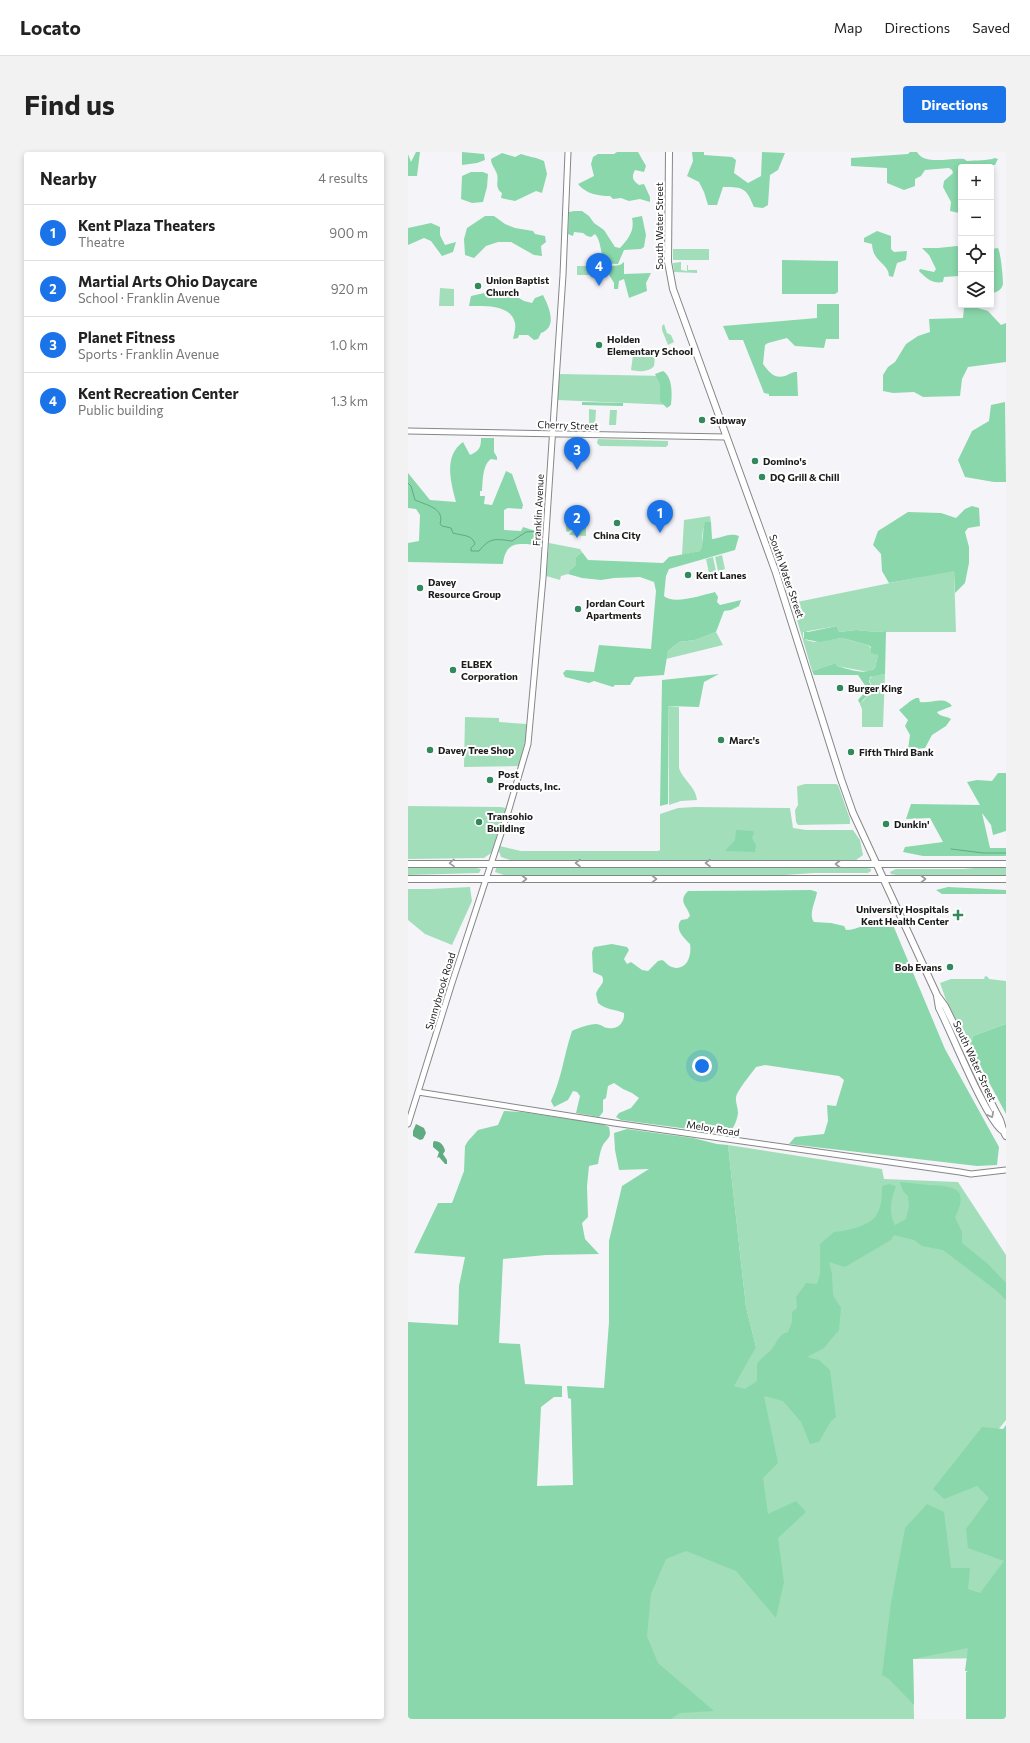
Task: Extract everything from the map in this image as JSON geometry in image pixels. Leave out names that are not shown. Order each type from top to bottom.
[{"type":"main road","name":"South Water Street","points":[[669,152],[669,276],[776,573],[841,780],[853,813],[937,995],[945,1006],[1001,1121],[1005,1133]]},
{"type":"main road","points":[[408,864],[1006,864]]},
{"type":"main road","points":[[408,880],[1006,879]]},
{"type":"street","name":"Franklin Avenue","points":[[490,863],[528,744],[543,578],[563,275],[568,152]]},
{"type":"street","name":"Cherry Street","points":[[408,431],[726,437]]},
{"type":"street","name":"Sunnybrook Road","points":[[408,1124],[490,863]]},
{"type":"street","name":"Meloy Road","points":[[418,1092],[614,1123],[965,1173],[1006,1170]]},
{"type":"shaded area","points":[[416,152],[420,152],[417,176],[408,176],[408,154],[411,162]]},
{"type":"shaded area","points":[[462,152],[484,154],[485,160],[477,163],[462,165]]},
{"type":"shaded area","points":[[617,152],[638,152],[646,166],[644,172],[635,170],[633,179],[639,185],[644,184],[650,197],[650,202],[640,199],[629,201],[621,198],[613,199],[610,196],[597,195],[588,192],[578,184],[594,176],[591,164],[593,157],[598,154],[614,154]]},
{"type":"shaded area","points":[[692,152],[704,152],[704,155],[732,157],[736,160],[734,173],[748,183],[761,176],[762,152],[785,153],[778,170],[770,175],[768,205],[763,208],[754,207],[746,192],[736,187],[723,187],[717,205],[708,205],[699,182],[687,176],[693,161]]},
{"type":"shaded area","points":[[910,152],[917,152],[926,159],[932,160],[964,159],[967,161],[998,159],[995,165],[958,164],[958,213],[950,211],[951,202],[943,187],[944,181],[953,173],[949,168],[925,170],[921,176],[915,179],[915,186],[904,190],[887,183],[887,168],[851,166],[851,158],[908,154]]},
{"type":"shaded area","points":[[502,153],[515,157],[521,154],[544,161],[547,174],[542,193],[536,191],[515,201],[501,198],[502,193],[497,186],[497,174],[491,159]]},
{"type":"shaded area","points":[[471,172],[483,172],[488,174],[487,187],[483,202],[472,203],[461,199],[462,176]]},
{"type":"shaded area","points":[[582,211],[589,216],[594,223],[604,230],[615,247],[620,248],[632,231],[632,218],[642,216],[646,235],[644,247],[641,249],[624,250],[618,264],[607,261],[602,254],[600,244],[595,234],[591,237],[583,233],[574,232],[573,236],[568,234],[569,212]]},
{"type":"shaded area","points":[[485,216],[494,216],[505,224],[515,228],[533,231],[535,234],[545,236],[546,242],[541,246],[542,256],[534,255],[511,242],[498,242],[486,246],[474,258],[465,255],[464,239],[467,228]]},
{"type":"shaded area","points":[[431,223],[440,227],[440,235],[445,245],[456,242],[453,252],[442,256],[431,241],[424,238],[408,245],[408,228]]},
{"type":"shaded area","points":[[877,231],[891,236],[891,249],[894,252],[907,251],[906,260],[897,263],[893,277],[889,276],[886,268],[875,255],[872,244],[864,242],[864,238]]},
{"type":"shaded area","points":[[958,246],[958,276],[944,277],[943,282],[936,282],[927,278],[919,271],[920,269],[934,272],[936,269],[929,255],[922,248]]},
{"type":"shaded area","points":[[998,248],[999,251],[1003,284],[998,291],[994,292],[994,272],[994,249]]},
{"type":"shaded area","points":[[673,249],[709,249],[709,260],[673,260]]},
{"type":"shaded area","points":[[782,260],[838,261],[838,292],[835,294],[782,294]]},
{"type":"shaded area","points":[[624,262],[624,274],[651,273],[646,283],[647,291],[629,298],[624,279],[619,281],[618,289],[614,289],[614,283],[608,273],[612,266],[620,265]]},
{"type":"shaded area","points":[[681,262],[681,270],[687,271],[688,265],[688,270],[697,270],[697,273],[674,272],[673,263]]},
{"type":"shaded area","points":[[577,266],[590,266],[589,275],[577,275]]},
{"type":"shaded area","points":[[440,288],[454,289],[454,306],[439,306]]},
{"type":"shaded area","points":[[493,291],[514,295],[524,301],[532,303],[535,298],[543,295],[551,316],[549,326],[541,333],[538,339],[534,340],[528,335],[519,335],[518,338],[513,339],[515,323],[508,312],[496,307],[469,306],[471,296]]},
{"type":"shaded area","points":[[817,304],[839,304],[839,339],[826,339],[824,348],[795,346],[787,338],[765,345],[763,364],[770,372],[775,376],[781,377],[797,372],[798,396],[769,396],[769,394],[764,393],[743,340],[729,340],[723,326],[817,318]]},
{"type":"shaded area","points":[[964,308],[978,308],[988,311],[1001,325],[1006,323],[1006,362],[968,367],[962,379],[960,396],[923,397],[914,392],[893,393],[883,391],[883,375],[888,367],[895,362],[906,344],[918,336],[930,332],[929,319],[963,318]]},
{"type":"shaded area","points":[[664,324],[667,333],[671,335],[674,342],[668,345],[662,330],[662,326]]},
{"type":"shaded area","points":[[633,355],[653,355],[655,357],[654,366],[644,371],[631,370]]},
{"type":"shaded area","points":[[663,371],[669,377],[671,386],[671,405],[667,408],[660,401],[660,384],[655,374]]},
{"type":"shaded area","points":[[559,374],[667,376],[671,405],[557,400]]},
{"type":"shaded area","points":[[582,402],[623,403],[623,406],[582,405]]},
{"type":"shaded area","points":[[1005,402],[1006,482],[994,482],[965,477],[958,460],[972,431],[989,421],[991,405]]},
{"type":"shaded area","points":[[589,409],[596,410],[595,425],[589,425]]},
{"type":"shaded area","points":[[610,410],[617,410],[616,425],[609,425]]},
{"type":"shaded area","points":[[481,438],[494,438],[494,452],[497,457],[497,460],[491,459],[484,469],[482,491],[480,491],[480,496],[485,496],[484,504],[492,505],[506,471],[512,474],[523,505],[522,509],[508,508],[504,510],[504,530],[521,531],[523,527],[542,533],[540,545],[520,544],[511,547],[507,550],[503,564],[408,562],[408,543],[419,541],[420,515],[416,509],[408,508],[408,473],[430,500],[456,502],[450,470],[453,455],[463,442],[470,455],[473,454],[479,449]]},
{"type":"shaded area","points":[[598,439],[668,441],[668,445],[666,447],[600,446],[597,443]]},
{"type":"shaded area","points":[[972,506],[979,508],[980,526],[968,528],[965,532],[969,547],[969,563],[965,583],[955,593],[954,571],[889,583],[882,571],[881,554],[873,545],[878,531],[908,512],[941,513],[956,518],[965,509]]},
{"type":"shaded area","points":[[710,516],[711,522],[707,521],[703,530],[700,551],[682,555],[684,520]]},
{"type":"shaded area","points":[[566,520],[585,520],[568,532],[566,531]]},
{"type":"shaded area","points":[[586,522],[586,536],[569,535],[570,533]]},
{"type":"shaded area","points":[[705,522],[711,522],[712,539],[729,535],[739,536],[735,550],[669,569],[666,576],[664,596],[668,599],[674,600],[696,597],[715,592],[718,597],[717,602],[720,605],[741,600],[739,606],[731,610],[724,611],[716,632],[695,640],[679,642],[668,651],[664,675],[635,677],[630,685],[615,685],[613,687],[594,681],[589,683],[565,677],[563,673],[566,670],[594,672],[599,645],[651,649],[656,591],[654,582],[640,577],[601,580],[582,578],[568,574],[569,571],[576,565],[576,557],[582,552],[588,560],[663,563],[669,557],[700,551],[704,526]]},
{"type":"shaded area","points":[[549,543],[580,549],[582,552],[576,557],[576,565],[569,571],[568,574],[561,576],[560,580],[546,576]]},
{"type":"shaded area","points":[[722,555],[725,569],[718,571],[715,557]]},
{"type":"shaded area","points":[[713,557],[716,571],[709,573],[706,559]]},
{"type":"shaded area","points":[[954,570],[956,632],[877,632],[856,630],[839,632],[837,626],[803,632],[803,637],[806,640],[814,642],[842,638],[868,645],[878,655],[875,668],[868,672],[837,666],[836,663],[812,671],[792,603]]},
{"type":"shaded area","points":[[837,626],[839,632],[856,630],[877,632],[886,631],[885,674],[870,677],[869,681],[873,690],[861,702],[858,700],[865,692],[866,687],[858,675],[814,675],[812,671],[836,663],[837,666],[862,672],[875,668],[878,655],[871,653],[871,647],[868,645],[842,638],[819,642],[804,639],[804,631],[808,632]]},
{"type":"shaded area","points":[[716,632],[723,645],[666,659],[668,651],[679,642],[695,640]]},
{"type":"shaded area","points":[[719,674],[704,682],[699,707],[668,706],[668,804],[660,806],[662,680]]},
{"type":"shaded area","points":[[885,674],[883,727],[862,727],[862,709],[859,702],[863,701],[873,690],[869,679],[873,676]]},
{"type":"shaded area","points":[[916,698],[919,698],[920,702],[941,700],[949,703],[952,706],[937,712],[939,715],[951,719],[946,726],[932,735],[925,748],[916,749],[910,755],[908,749],[910,735],[905,726],[908,720],[899,710]]},
{"type":"shaded area","points":[[668,706],[679,707],[679,768],[683,776],[692,787],[697,800],[681,801],[669,805]]},
{"type":"shaded area","points":[[465,717],[499,718],[499,722],[527,724],[526,737],[519,766],[464,767]]},
{"type":"shaded area","points":[[998,773],[1006,773],[1006,831],[993,835],[991,825],[982,813],[990,848],[1006,848],[1006,856],[923,856],[903,852],[905,847],[943,842],[930,818],[906,819],[911,804],[980,805],[967,782],[977,780],[992,781]]},
{"type":"shaded area","points":[[805,784],[838,785],[850,819],[850,824],[798,825],[796,822],[795,810],[798,805],[797,787]]},
{"type":"shaded area","points":[[408,806],[506,808],[491,853],[484,858],[408,859]]},
{"type":"shaded area","points":[[678,808],[790,808],[793,828],[806,830],[853,830],[860,840],[863,855],[856,860],[510,860],[501,857],[499,851],[500,846],[521,851],[658,851],[660,850],[660,814]]},
{"type":"shaded area","points":[[736,830],[753,831],[754,833],[752,838],[756,845],[755,852],[725,851],[735,840]]},
{"type":"shaded area","points":[[408,866],[466,866],[481,869],[479,873],[408,875]]},
{"type":"shaded area","points":[[568,866],[861,866],[871,869],[871,871],[868,873],[814,873],[770,876],[504,875],[495,872],[496,868]]},
{"type":"shaded area","points":[[1006,867],[1006,876],[902,876],[891,874],[890,872],[896,869],[963,869]]},
{"type":"shaded area","points":[[470,887],[472,901],[452,945],[425,934],[408,920],[408,889]]},
{"type":"shaded area","points":[[948,887],[1006,890],[1006,894],[942,894],[936,890]]},
{"type":"shaded area","points":[[811,890],[817,892],[812,911],[812,919],[814,922],[831,923],[844,926],[846,930],[882,921],[893,925],[945,1049],[999,1147],[997,1165],[977,1166],[789,1144],[795,1137],[824,1134],[828,1121],[827,1105],[836,1106],[844,1080],[839,1076],[765,1065],[756,1067],[737,1094],[737,1119],[733,1128],[726,1134],[621,1120],[616,1117],[619,1113],[631,1108],[639,1098],[614,1083],[608,1086],[606,1098],[603,1100],[603,1112],[599,1117],[576,1113],[580,1096],[577,1092],[573,1091],[568,1100],[554,1107],[551,1101],[558,1084],[572,1031],[593,1024],[598,1024],[607,1028],[615,1028],[620,1025],[624,1016],[624,1013],[607,1008],[598,1003],[596,994],[603,979],[602,976],[593,972],[592,952],[594,947],[612,944],[627,947],[629,950],[624,959],[627,964],[631,962],[642,970],[648,971],[658,961],[662,960],[671,966],[677,968],[681,967],[687,962],[690,953],[690,944],[679,930],[679,923],[681,920],[687,919],[690,916],[683,901],[683,898],[688,891]]},
{"type":"shaded area","points":[[985,976],[989,979],[1006,981],[1006,1024],[973,1036],[970,1047],[946,1000],[940,983],[951,979],[984,979]]},
{"type":"shaded area","points":[[1006,1024],[1006,1114],[970,1047],[973,1036]]},
{"type":"shaded area","points":[[504,1111],[522,1112],[602,1124],[609,1127],[610,1131],[609,1136],[601,1149],[598,1164],[589,1166],[587,1186],[588,1217],[582,1223],[585,1239],[599,1254],[546,1255],[503,1259],[499,1343],[520,1344],[525,1384],[562,1386],[562,1397],[554,1397],[541,1407],[537,1486],[573,1485],[571,1399],[568,1398],[567,1386],[604,1388],[609,1322],[609,1241],[622,1186],[649,1169],[619,1170],[615,1150],[614,1133],[627,1129],[693,1138],[728,1145],[746,1307],[756,1347],[734,1386],[745,1389],[757,1381],[757,1364],[771,1350],[780,1337],[788,1332],[792,1322],[792,1312],[797,1308],[796,1297],[806,1283],[817,1284],[820,1274],[820,1244],[834,1232],[864,1225],[874,1218],[879,1211],[881,1204],[882,1186],[889,1184],[896,1186],[891,1206],[895,1225],[906,1219],[909,1206],[908,1196],[903,1191],[900,1182],[945,1186],[957,1190],[960,1194],[961,1200],[955,1217],[962,1232],[962,1243],[988,1264],[1006,1283],[1006,1300],[997,1291],[943,1250],[922,1246],[914,1240],[894,1235],[891,1240],[845,1267],[829,1262],[832,1274],[833,1295],[841,1308],[839,1330],[824,1348],[807,1357],[819,1360],[830,1370],[836,1417],[831,1421],[819,1442],[810,1444],[801,1422],[783,1401],[764,1396],[778,1463],[763,1478],[768,1514],[796,1501],[806,1512],[778,1538],[784,1582],[776,1618],[736,1571],[686,1551],[666,1559],[651,1594],[647,1636],[658,1663],[714,1711],[680,1713],[671,1719],[408,1719],[408,1322],[458,1325],[459,1286],[465,1257],[414,1253],[438,1203],[452,1203],[464,1171],[465,1146],[468,1141],[478,1130],[498,1125]]},
{"type":"shaded area","points":[[416,1124],[424,1128],[426,1133],[423,1139],[420,1140],[413,1136],[413,1131]]},
{"type":"shaded area","points":[[434,1141],[440,1143],[444,1147],[445,1151],[443,1154],[447,1160],[447,1164],[445,1164],[439,1157],[437,1158],[439,1152],[433,1147]]},
{"type":"shaded area","points":[[728,1145],[882,1169],[884,1179],[958,1182],[1006,1255],[1006,1420],[998,1430],[1004,1561],[1000,1658],[913,1659],[914,1719],[609,1719],[609,1388],[756,1347],[746,1307]]},
{"type":"shaded area","points":[[1006,1425],[1006,1719],[966,1719],[966,1672],[968,1671],[965,1671],[968,1648],[913,1659],[914,1705],[889,1679],[882,1675],[891,1603],[905,1528],[927,1504],[944,1512],[951,1568],[970,1568],[968,1589],[980,1593],[1004,1561],[968,1548],[966,1529],[989,1498],[977,1486],[944,1499],[933,1489],[982,1427],[1003,1429]]},
{"type":"waterway","points":[[408,483],[411,486],[415,500],[434,508],[440,514],[440,524],[442,526],[451,528],[453,533],[472,538],[475,544],[471,548],[471,551],[479,551],[490,541],[512,541],[526,532],[539,531]]},
{"type":"waterway","points":[[951,849],[983,853],[1006,853]]},
{"type":"place","name":"Union Baptist Church","points":[[478,286]]},
{"type":"place","name":"Kent Recreation Center","points":[[599,286]]},
{"type":"place","name":"Holden Elementary School","points":[[599,345]]},
{"type":"place","name":"Subway","points":[[702,420]]},
{"type":"place","name":"Domino's","points":[[755,461]]},
{"type":"place","name":"Planet Fitness","points":[[577,470]]},
{"type":"place","name":"DQ Grill & Chill","points":[[762,477]]},
{"type":"place","name":"China City","points":[[617,523]]},
{"type":"place","name":"Kent Plaza Theaters","points":[[660,533]]},
{"type":"place","name":"Martial Arts Ohio Daycare","points":[[577,538]]},
{"type":"place","name":"Kent Lanes","points":[[688,575]]},
{"type":"place","name":"Davey Resource Group","points":[[420,588]]},
{"type":"place","name":"Jordan Court Apartments","points":[[578,609]]},
{"type":"place","name":"ELBEX Corporation","points":[[453,670]]},
{"type":"place","name":"Burger King","points":[[840,688]]},
{"type":"place","name":"Marc's","points":[[721,740]]},
{"type":"place","name":"Davey Tree Shop","points":[[430,750]]},
{"type":"place","name":"Fifth Third Bank","points":[[851,752]]},
{"type":"place","name":"Post Products, Inc.","points":[[490,780]]},
{"type":"place","name":"Transohio Building","points":[[479,822]]},
{"type":"place","name":"Dunkin'","points":[[886,824]]},
{"type":"place","name":"University Hospitals Kent Health Center","points":[[958,915]]},
{"type":"place","name":"Bob Evans","points":[[950,967]]}]
